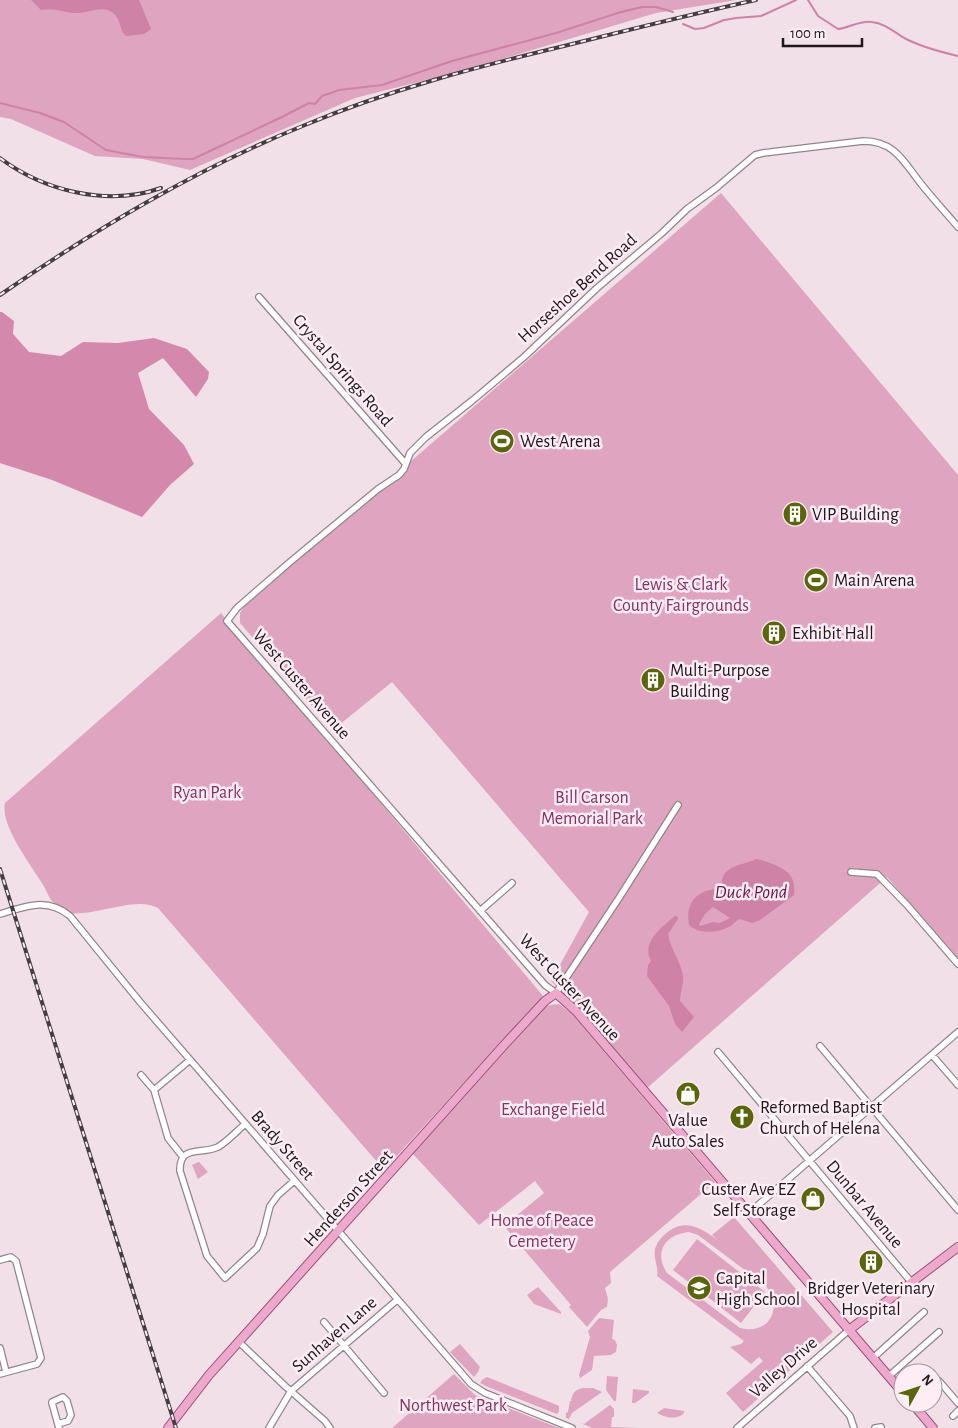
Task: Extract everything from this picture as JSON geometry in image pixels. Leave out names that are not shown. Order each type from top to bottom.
[{"type":"main road","name":"West Custer Avenue","points":[[556,993],[576,1011],[893,1382]]},
{"type":"main road","name":"Henderson Street","points":[[168,1428],[209,1376],[338,1231],[505,1044],[556,993]]},
{"type":"main road","points":[[849,1330],[958,1247]]},
{"type":"main road","points":[[920,1413],[933,1428]]},
{"type":"street","name":"Horseshoe Bend Road","points":[[242,604],[371,496],[399,475],[404,469],[410,453],[426,437],[524,357],[597,288],[620,270],[687,209],[716,188],[755,155],[762,152],[873,141],[882,144],[900,155],[921,184],[958,227]]},
{"type":"street","name":"Crystal Springs Road","points":[[259,297],[405,463]]},
{"type":"street","name":"West Custer Avenue","points":[[242,604],[227,621],[545,985],[556,993]]},
{"type":"street","points":[[556,993],[621,896],[678,805]]},
{"type":"street","points":[[851,872],[877,874],[908,905],[958,964]]},
{"type":"street","points":[[480,910],[512,882]]},
{"type":"street","name":"Brady Street","points":[[0,914],[43,904],[61,908],[70,916],[190,1060],[466,1378],[477,1389],[572,1428]]},
{"type":"street","points":[[749,1213],[958,1032]]},
{"type":"street","points":[[820,1046],[958,1210]]},
{"type":"street","name":"Dunbar Avenue","points":[[718,1052],[912,1283]]},
{"type":"street","points":[[932,1055],[958,1085]]},
{"type":"street","points":[[154,1090],[190,1060]]},
{"type":"street","points":[[141,1075],[154,1090],[168,1138],[183,1157]]},
{"type":"street","points":[[246,1124],[219,1146],[213,1149],[188,1153],[183,1157],[180,1171],[207,1256],[225,1278],[257,1248],[261,1242],[270,1206],[278,1195],[294,1181]]},
{"type":"street","points":[[0,1260],[11,1257],[16,1261],[41,1361],[37,1364],[3,1373],[0,1348]]},
{"type":"street","name":"Sunhaven Lane","points":[[269,1428],[291,1391],[397,1300]]},
{"type":"street","points":[[873,1358],[924,1312]]},
{"type":"street","points":[[324,1322],[384,1393]]},
{"type":"street","name":"Valley Drive","points":[[737,1428],[849,1330]]},
{"type":"street","points":[[888,1376],[939,1332]]},
{"type":"street","points":[[239,1342],[320,1416],[330,1428]]},
{"type":"street","points":[[807,1366],[846,1411],[852,1419],[854,1428]]},
{"type":"street","points":[[943,1386],[958,1403]]},
{"type":"street","points":[[63,1397],[68,1401],[71,1416],[68,1421],[58,1426],[52,1402],[63,1397]]},
{"type":"street","points":[[953,1416],[958,1411]]},
{"type":"green space","points":[[0,0],[736,0],[656,13],[462,71],[355,98],[190,170],[143,159],[95,156],[11,119],[0,117]]},
{"type":"green space","name":"Lewis & Clark County Fairgrounds","points":[[721,193],[958,475],[958,959],[887,877],[646,1089],[569,999],[551,981],[589,912],[392,682],[333,730],[240,623],[240,613],[246,604]]},
{"type":"green space","name":"Ryan Park","points":[[221,613],[543,996],[384,1170],[158,908],[150,905],[131,904],[91,912],[75,913],[62,909],[55,905],[51,899],[7,822],[5,803]]},
{"type":"green space","name":"Exchange Field","points":[[559,1004],[572,1014],[715,1182],[610,1272],[611,1283],[605,1288],[608,1299],[607,1307],[601,1310],[587,1327],[569,1307],[571,1305],[504,1226],[544,1193],[535,1181],[479,1225],[412,1153],[544,1008]]},
{"type":"green space","points":[[199,1162],[208,1172],[198,1179],[192,1165]]},
{"type":"green space","points":[[734,1217],[833,1332],[743,1412],[726,1393],[763,1361],[759,1357],[751,1364],[730,1347],[741,1344],[744,1341],[657,1276],[655,1249],[662,1237],[667,1233],[676,1227],[689,1226],[701,1230],[719,1241],[712,1235]],"holes":[[[689,1232],[698,1235],[765,1285],[771,1293],[773,1302],[771,1317],[759,1328],[740,1328],[667,1273],[661,1258],[664,1245],[668,1240],[681,1233]]]},
{"type":"green space","points":[[697,1239],[765,1292],[741,1323],[673,1270]]},
{"type":"green space","points":[[538,1287],[561,1314],[534,1304],[527,1295]]},
{"type":"green space","points":[[599,1318],[614,1320],[612,1339],[615,1340],[617,1345],[616,1352],[611,1355],[594,1356],[592,1370],[580,1378],[579,1375],[590,1337],[588,1331]]},
{"type":"green space","points":[[460,1344],[480,1367],[474,1377],[450,1352]]},
{"type":"green space","name":"Northwest Park","points":[[454,1374],[475,1395],[559,1428],[392,1428]]},
{"type":"green space","points":[[607,1376],[618,1377],[616,1401],[606,1390]]},
{"type":"green space","points":[[487,1377],[557,1405],[559,1406],[559,1411],[557,1414],[480,1383]]},
{"type":"green space","points":[[583,1388],[593,1388],[602,1392],[572,1413],[569,1419],[566,1418],[566,1413],[574,1393]]},
{"type":"green space","points":[[633,1389],[649,1391],[649,1393],[635,1403],[632,1403]]},
{"type":"green space","points":[[610,1405],[614,1409],[611,1427],[639,1428],[592,1428],[578,1422],[584,1424]]},
{"type":"green space","points":[[664,1408],[684,1411],[684,1413],[674,1418],[657,1413]]},
{"type":"shaded area","points":[[0,312],[14,321],[13,334],[29,352],[61,356],[83,342],[118,343],[154,338],[187,349],[209,372],[208,379],[196,397],[163,358],[138,373],[149,409],[184,445],[194,464],[170,485],[142,517],[52,480],[0,463]]},
{"type":"water","points":[[31,0],[139,0],[151,29],[144,34],[126,36],[116,16],[105,9],[74,13],[51,9],[41,10]]},
{"type":"water","name":"Duck Pond","points":[[756,859],[779,867],[787,872],[793,882],[794,895],[760,920],[752,923],[740,919],[727,928],[713,932],[697,930],[689,925],[689,909],[695,898],[706,891],[722,888],[722,880],[728,871],[733,867]],"holes":[[[713,907],[730,918],[720,923],[713,922],[700,926],[699,924],[705,914]]]},
{"type":"water","points":[[675,916],[678,919],[668,934],[683,976],[680,1001],[694,1017],[682,1032],[675,1024],[669,1006],[647,976],[648,965],[651,961],[649,948],[651,941],[659,930]]},
{"type":"waterway","points":[[683,24],[695,29],[704,28],[724,20],[761,16],[796,0]]},
{"type":"waterway","points":[[808,0],[818,16],[838,29],[863,22],[877,23],[918,44],[958,56]]},
{"type":"waterway","points":[[0,103],[40,113],[64,122],[106,150],[143,157],[193,159],[309,103],[315,104],[322,96],[339,90],[382,85],[452,61],[642,7],[656,7],[673,12]]},
{"type":"railway","points":[[0,295],[110,224],[186,181],[265,142],[337,112],[401,90],[466,71],[756,0]]},
{"type":"railway","points":[[0,158],[17,170],[56,187],[98,196],[141,194],[161,188]]},
{"type":"railway","points":[[0,869],[176,1428]]},
{"type":"place","name":"West Arena","points":[[502,441]]},
{"type":"place","name":"VIP Building","points":[[795,514]]},
{"type":"place","name":"Main Arena","points":[[816,580]]},
{"type":"place","name":"Exhibit Hall","points":[[774,633]]},
{"type":"place","name":"Multi-Purpose Building","points":[[653,680]]},
{"type":"place","name":"Value Auto Sales","points":[[688,1094]]},
{"type":"place","name":"Reformed Baptist Church of Helena","points":[[742,1117]]},
{"type":"place","name":"Custer Ave EZ Self Storage","points":[[813,1199]]},
{"type":"place","name":"Bridger Veterinary Hospital","points":[[871,1262]]},
{"type":"place","name":"Capital High School","points":[[699,1288]]},
{"type":"park label","name":"Bill Carson Memorial Park","points":[[592,808]]},
{"type":"park label","name":"Home of Peace Cemetery","points":[[542,1230]]}]
